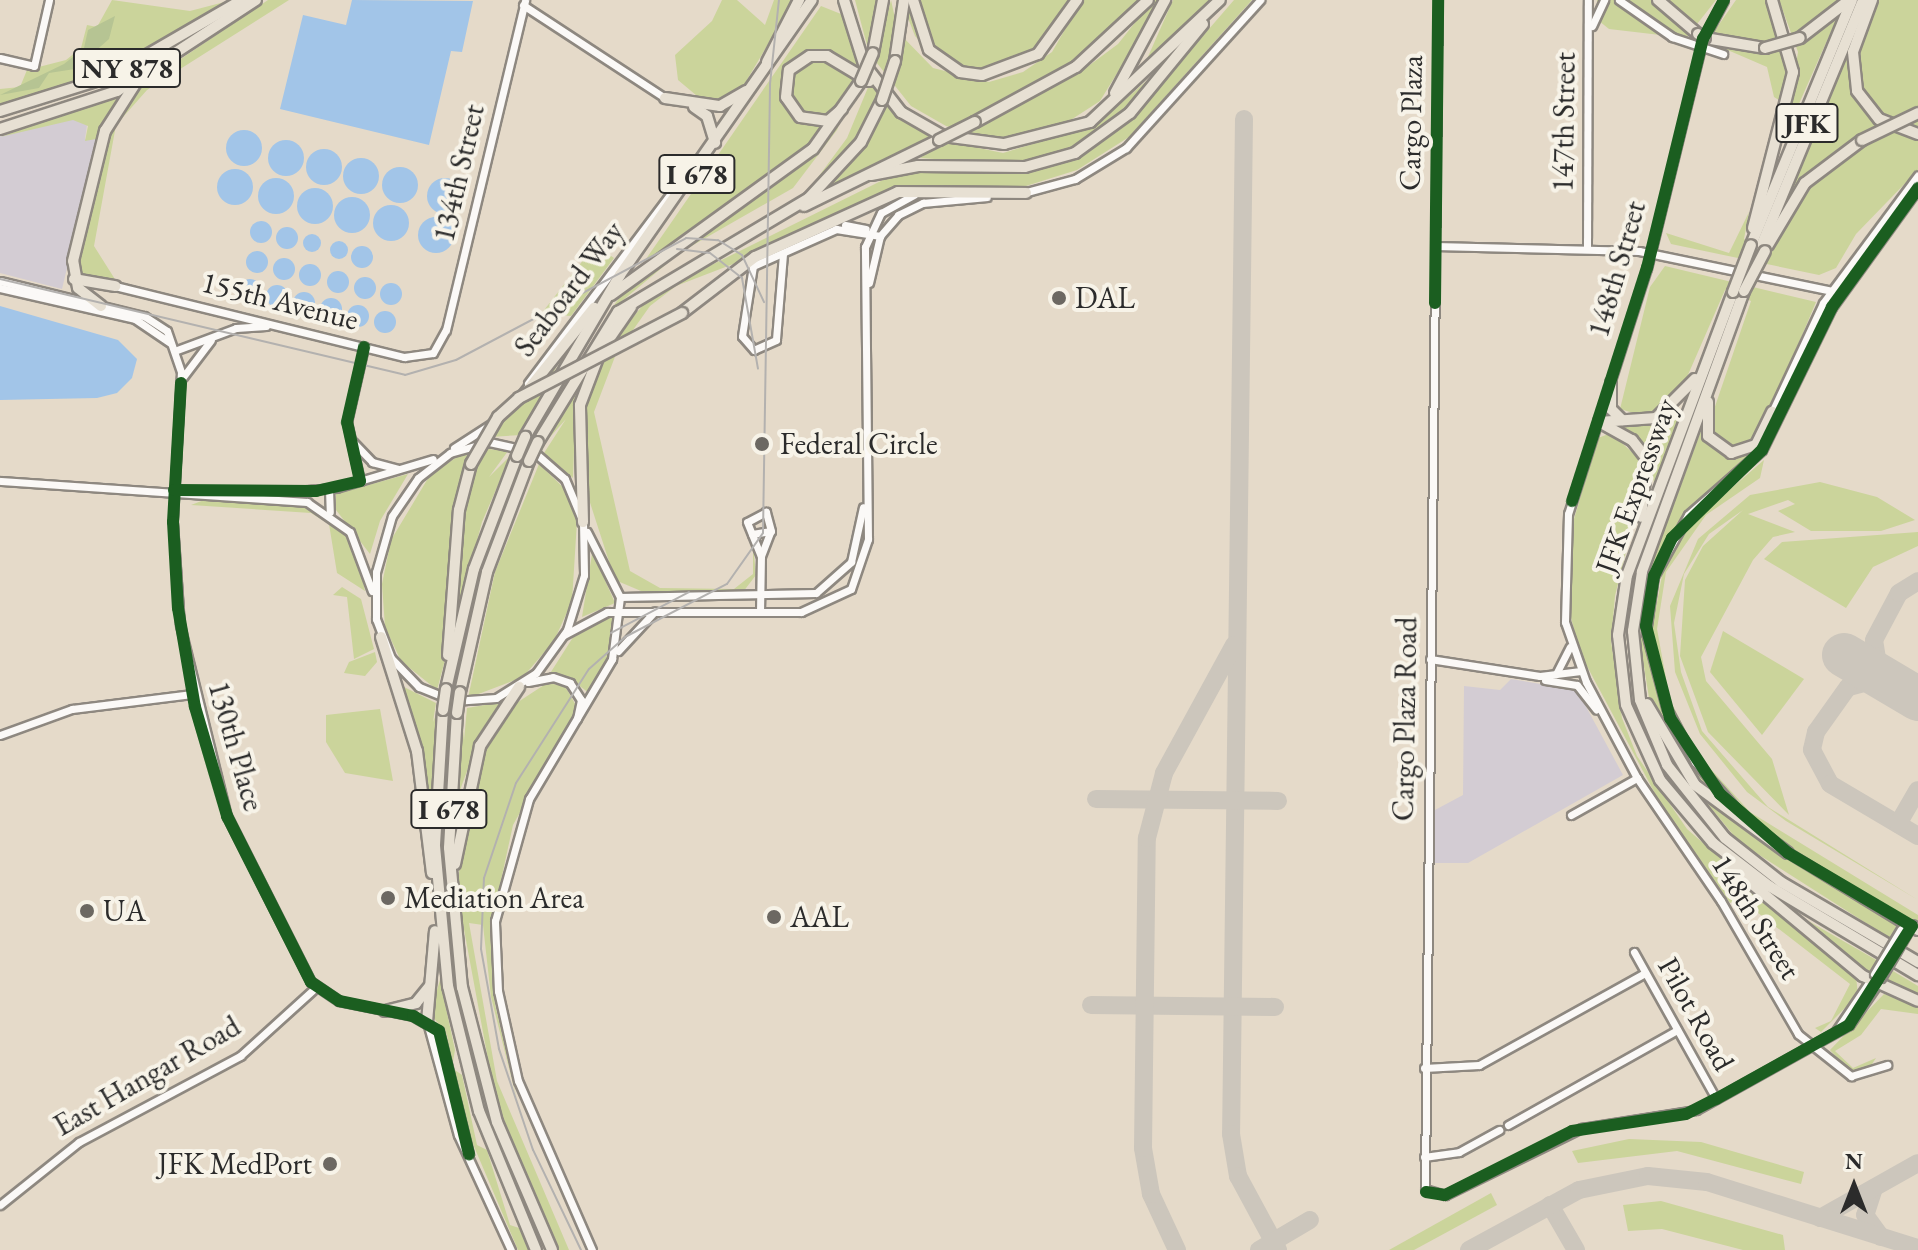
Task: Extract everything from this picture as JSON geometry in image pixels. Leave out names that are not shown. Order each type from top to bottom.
[{"type":"highway","name":"NY 878","points":[[0,111],[98,82],[242,0]]},
{"type":"highway","points":[[0,129],[85,105],[142,77],[256,0]]},
{"type":"highway","points":[[665,98],[720,106],[755,84],[799,0]]},
{"type":"highway","name":"I 678","points":[[536,1250],[469,1077],[437,888],[443,710],[449,672],[474,569],[525,437],[620,275],[755,84],[786,46],[812,0]]},
{"type":"highway","points":[[844,0],[859,52],[885,97]]},
{"type":"highway","points":[[851,0],[857,32],[885,97]]},
{"type":"highway","points":[[609,296],[789,170],[853,99],[873,53],[883,0]]},
{"type":"highway","name":"I 678","points":[[552,1250],[486,1089],[452,906],[457,713],[487,572],[538,442],[603,330],[688,264],[791,212],[847,160],[885,97],[895,61],[904,0]]},
{"type":"highway","points":[[913,0],[929,50],[960,72],[982,75],[1038,54],[1077,0]]},
{"type":"highway","points":[[791,212],[871,175],[1076,67],[1148,0]]},
{"type":"highway","points":[[1062,132],[1125,80],[1165,0]]},
{"type":"highway","points":[[853,99],[828,121],[800,117],[786,97],[789,70],[810,56],[827,56],[923,128],[967,142],[1016,144],[1062,132],[1103,112],[1222,0]]},
{"type":"highway","points":[[871,175],[918,166],[1015,168],[1075,153],[1130,113],[1222,0]]},
{"type":"highway","points":[[1740,293],[1759,248],[1793,72],[1788,34],[1772,0]]},
{"type":"highway","points":[[1660,2],[1705,38],[1765,48],[1809,34],[1851,0]]},
{"type":"highway","name":"JFK","points":[[1759,248],[1851,0]]},
{"type":"highway","points":[[1868,1],[1853,52],[1857,91],[1879,119],[1918,134]]},
{"type":"highway","name":"JFK","points":[[1759,248],[1868,1]]},
{"type":"highway","points":[[74,279],[105,131],[142,77]]},
{"type":"highway","points":[[665,98],[703,111],[715,143]]},
{"type":"highway","points":[[1759,248],[1805,183],[1862,140],[1918,113]]},
{"type":"highway","points":[[449,672],[459,510],[471,464],[498,417],[519,398],[682,313],[755,257],[887,196],[919,188],[1026,193]]},
{"type":"highway","points":[[503,415],[620,275]]},
{"type":"highway","points":[[74,279],[115,286]]},
{"type":"highway","points":[[74,279],[101,306]]},
{"type":"highway","name":"JFK Expressway","points":[[1740,293],[1717,334],[1630,563],[1619,623],[1624,694],[1648,760],[1688,818],[1741,866],[1918,975]]},
{"type":"highway","name":"JFK Expressway","points":[[1740,293],[1634,606],[1643,712],[1694,804],[1771,875],[1918,962]]},
{"type":"highway","points":[[584,525],[580,405],[600,352],[633,305]]},
{"type":"highway","points":[[1599,422],[1632,423],[1679,403],[1717,334]]},
{"type":"highway","points":[[1716,365],[1705,420],[1713,444],[1731,453],[1749,450],[1772,412]]},
{"type":"highway","points":[[1611,383],[1613,412],[1632,423]]},
{"type":"highway","points":[[1599,422],[1637,444],[1650,469],[1617,592],[1619,623]]},
{"type":"highway","points":[[1634,606],[1644,693],[1674,758],[1712,801],[1788,853]]},
{"type":"highway","points":[[381,637],[414,740],[437,888],[427,1022]]},
{"type":"highway","points":[[452,906],[472,770],[487,732],[521,686]]},
{"type":"highway","points":[[1648,760],[1661,791],[1709,847],[1876,979],[1918,1001]]},
{"type":"highway","points":[[385,1011],[419,1001],[432,982]]},
{"type":"street","points":[[0,58],[34,66],[49,0]]},
{"type":"street","points":[[867,293],[880,236],[886,226],[918,205],[1026,193],[1075,179],[1126,148],[1260,0]]},
{"type":"street","name":"Cargo Plaza","points":[[1435,246],[1438,0]]},
{"type":"street","points":[[1588,0],[1589,31]]},
{"type":"street","name":"147th Street","points":[[1587,248],[1589,31],[1604,0]]},
{"type":"street","points":[[1619,0],[1700,47],[1723,54]]},
{"type":"street","name":"148th Street","points":[[1724,0],[1700,47],[1651,252],[1563,545],[1571,645],[1603,716],[1637,778],[1812,1045],[1851,1076],[1887,1065]]},
{"type":"street","points":[[524,2],[665,98]]},
{"type":"street","name":"134th Street","points":[[433,353],[446,330],[524,2]]},
{"type":"street","name":"Seaboard Way","points":[[447,454],[503,415],[671,189],[715,143]]},
{"type":"street","points":[[1772,412],[1831,290],[1918,175]]},
{"type":"street","points":[[1716,1099],[1856,1018],[1876,979],[1909,928],[1788,853],[1728,802],[1688,752],[1658,683],[1646,619],[1672,538],[1762,450],[1841,293],[1918,188]]},
{"type":"street","points":[[521,686],[564,635],[592,616],[620,610],[814,610],[851,589],[867,552],[866,228],[881,213],[923,194],[989,197]]},
{"type":"street","points":[[836,229],[866,228],[881,213]]},
{"type":"street","points":[[849,227],[865,247]]},
{"type":"street","points":[[783,254],[776,340],[760,351],[742,336],[748,273],[783,254],[836,229],[866,228],[880,236]]},
{"type":"street","points":[[1435,246],[1651,252],[1841,293]]},
{"type":"street","name":"Cargo Plaza Road","points":[[1435,246],[1424,1068],[1426,1192],[1445,1195],[1572,1131],[1681,1115],[1716,1099]]},
{"type":"street","points":[[0,281],[154,320],[177,350]]},
{"type":"street","name":"155th Avenue","points":[[115,286],[414,358],[433,353]]},
{"type":"street","points":[[0,288],[142,322],[177,350]]},
{"type":"street","points":[[177,350],[247,326],[280,328]]},
{"type":"street","points":[[181,383],[217,336]]},
{"type":"street","points":[[360,481],[348,433],[364,347]]},
{"type":"street","name":"130th Place","points":[[177,350],[181,383],[174,490],[176,594],[192,694],[240,847],[316,987]]},
{"type":"street","points":[[348,433],[368,459],[404,469]]},
{"type":"street","points":[[0,481],[256,493],[329,489],[489,442],[534,452],[565,479],[620,597],[612,659]]},
{"type":"street","points":[[374,596],[392,516],[414,482],[447,454]]},
{"type":"street","points":[[329,489],[330,512]]},
{"type":"street","points":[[256,493],[330,512],[356,542],[374,596],[381,637],[402,673],[434,695],[475,702],[553,677],[575,688],[581,708],[569,735]]},
{"type":"street","points":[[620,597],[805,596],[836,582],[856,551],[865,498]]},
{"type":"street","points":[[760,612],[761,556],[770,532],[771,517],[760,511],[748,518],[761,556]]},
{"type":"street","points":[[564,635],[582,586],[584,525]]},
{"type":"street","points":[[752,534],[770,532]]},
{"type":"street","points":[[592,1250],[529,1114],[495,961],[497,902],[516,830],[612,659],[635,626],[656,610]]},
{"type":"street","points":[[1554,676],[1571,645]]},
{"type":"street","points":[[1430,659],[1574,683],[1603,716]]},
{"type":"street","points":[[1527,674],[1554,676],[1581,671]]},
{"type":"street","points":[[0,735],[72,709],[192,694]]},
{"type":"street","points":[[1571,815],[1637,778]]},
{"type":"street","name":"Pilot Road","points":[[1634,952],[1716,1099]]},
{"type":"street","points":[[1424,1068],[1484,1063],[1645,973]]},
{"type":"street","points":[[316,987],[339,1001],[427,1022],[469,1154],[511,1250]]},
{"type":"street","name":"East Hangar Road","points":[[0,1205],[18,1187],[79,1142],[240,1056],[316,987]]},
{"type":"street","points":[[1508,1125],[1677,1030]]},
{"type":"street","points":[[1424,1157],[1459,1152],[1499,1130]]},
{"type":"shaded area","points":[[75,119],[87,125],[85,139],[98,138],[62,289],[0,273],[0,132]]},
{"type":"shaded area","points":[[1511,679],[1577,690],[1623,775],[1468,863],[1435,863],[1435,810],[1463,795],[1464,686],[1500,690]]},
{"type":"green space","points":[[112,0],[190,11],[232,0],[73,88],[0,106],[0,89],[20,87],[27,70],[66,60],[81,48],[87,25],[97,27]]},
{"type":"green space","points":[[268,0],[289,0],[147,90],[116,125],[94,246],[118,284],[82,280],[77,265],[108,135],[138,88]]},
{"type":"green space","points":[[722,0],[737,0],[765,25],[774,0],[794,0],[738,95],[703,101],[678,80],[675,55],[712,21]]},
{"type":"green space","points":[[855,0],[878,0],[871,31],[880,44],[891,0],[898,32],[933,68],[989,82],[1023,72],[1052,52],[1082,0],[1144,0],[1077,62],[960,127],[969,131],[1083,70],[1118,44],[1153,0],[1162,0],[1100,101],[1063,125],[1000,138],[946,126],[911,106],[869,53]]},
{"type":"green space","points":[[901,0],[1073,0],[1043,47],[986,72],[933,56],[915,36]]},
{"type":"green space","points":[[1173,0],[1214,0],[1149,61],[1147,59]]},
{"type":"green space","points":[[1234,0],[1252,0],[1129,137],[1077,170],[1026,186],[911,187],[871,211],[676,286],[650,306],[616,354],[594,412],[630,571],[660,588],[734,589],[753,574],[753,544],[756,575],[743,592],[641,591],[615,580],[584,484],[579,450],[585,393],[610,346],[651,295],[897,173],[1038,169],[1089,151],[1139,110]]},
{"type":"green space","points":[[1597,0],[1716,0],[1686,38],[1609,29],[1599,21]]},
{"type":"green space","points":[[1736,0],[1769,0],[1791,57],[1785,104],[1774,97],[1767,67],[1716,45],[1713,33]]},
{"type":"green space","points":[[1779,0],[1845,0],[1786,133],[1798,52]]},
{"type":"green space","points":[[1863,0],[1918,0],[1918,107],[1905,114],[1918,118],[1918,129],[1886,119],[1859,84]]},
{"type":"green space","points":[[821,6],[841,14],[868,80],[913,125],[945,141],[1003,153],[1096,125],[1168,62],[1131,108],[1079,147],[1021,165],[920,158],[944,142],[802,199],[847,138],[869,85],[860,72],[837,130],[793,188],[681,252],[610,311]]},
{"type":"green space","points":[[115,16],[109,39],[75,69],[49,73],[39,88],[0,95],[64,64],[84,48],[88,30]]},
{"type":"green space","points":[[1852,37],[1855,94],[1880,124],[1918,136],[1918,170],[1856,234],[1836,268],[1819,275],[1671,244],[1666,233],[1729,253],[1749,212],[1744,239],[1772,248],[1818,177],[1881,136],[1862,135],[1839,148],[1789,191]]},
{"type":"green space","points":[[127,91],[96,139],[85,141],[88,126],[73,120],[0,137]]},
{"type":"green space","points":[[595,245],[614,258],[571,316],[541,314]]},
{"type":"green space","points":[[1665,266],[1816,302],[1759,438],[1739,449],[1713,438],[1709,424],[1751,301],[1725,290],[1677,400],[1647,417],[1620,409],[1650,287]]},
{"type":"green space","points":[[557,366],[521,435],[474,438],[517,408]]},
{"type":"green space","points":[[572,392],[576,395],[573,478],[544,453],[566,419],[543,445]]},
{"type":"green space","points":[[1674,413],[1680,418],[1654,483],[1650,456],[1612,425],[1648,426]]},
{"type":"green space","points":[[1702,428],[1722,455],[1757,450],[1667,542],[1649,588],[1645,643],[1669,729],[1715,798],[1699,785],[1650,704],[1640,642],[1652,563]]},
{"type":"green space","points":[[1611,433],[1647,466],[1615,596],[1611,641],[1622,718],[1637,756],[1687,829],[1856,976],[1858,995],[1821,1032],[1815,1028],[1831,1021],[1850,984],[1753,909],[1738,916],[1739,899],[1730,903],[1659,801],[1581,655],[1571,618],[1571,529],[1598,438]]},
{"type":"green space","points":[[489,449],[508,451],[489,477],[511,455],[482,522],[437,690],[401,661],[385,627],[382,584],[391,540],[430,475],[460,455]]},
{"type":"green space","points":[[1764,460],[1760,478],[1706,515],[1666,572],[1657,629],[1670,700],[1698,755],[1750,812],[1918,915],[1918,926],[1774,838],[1695,756],[1667,700],[1652,629],[1663,570],[1688,526]]},
{"type":"green space","points":[[539,464],[565,489],[577,521],[572,601],[554,641],[523,677],[468,698],[495,572]]},
{"type":"green space","points":[[408,474],[380,521],[370,554],[336,510],[336,494]]},
{"type":"green space","points":[[1820,482],[1877,497],[1915,520],[1881,531],[1811,531],[1778,511],[1795,504],[1788,500],[1748,514],[1795,532],[1773,537],[1753,560],[1701,657],[1706,681],[1772,759],[1789,815],[1708,732],[1680,656],[1685,580],[1703,546],[1743,510],[1709,534],[1684,574],[1674,623],[1681,672],[1702,731],[1768,807],[1918,900],[1786,821],[1747,792],[1700,734],[1675,672],[1670,606],[1698,539],[1750,495]]},
{"type":"green space","points":[[212,497],[302,504],[323,512],[355,544],[365,591],[337,573],[329,524],[311,513],[191,505]]},
{"type":"green space","points":[[1918,532],[1918,546],[1873,567],[1846,608],[1764,559],[1782,542]]},
{"type":"green space","points":[[592,554],[615,603],[582,617]]},
{"type":"green space","points":[[342,587],[361,599],[374,649],[354,659],[347,597],[333,595]]},
{"type":"green space","points":[[613,616],[607,658],[589,693],[569,678],[549,675],[577,631]]},
{"type":"green space","points":[[1723,631],[1804,679],[1762,735],[1710,672]]},
{"type":"green space","points":[[375,652],[377,662],[365,676],[344,673],[349,662]]},
{"type":"green space","points":[[547,683],[565,686],[578,709],[513,825],[490,931],[495,1004],[518,1104],[491,997],[483,925],[469,923],[497,1081],[569,1250],[559,1250],[542,1216],[495,1097],[458,897],[460,851],[482,752],[515,704]]},
{"type":"green space","points":[[402,686],[436,703],[433,722],[438,710],[429,816],[422,755]]},
{"type":"green space","points":[[503,702],[477,744],[456,801],[462,715],[464,740],[467,708]]},
{"type":"green space","points":[[380,709],[393,781],[345,773],[326,742],[326,715]]},
{"type":"green space","points":[[1675,764],[1745,831],[1897,924],[1891,939],[1739,842]]},
{"type":"green space","points":[[1797,917],[1878,961],[1869,975]]},
{"type":"green space","points":[[1893,971],[1918,986],[1918,998],[1885,985]]},
{"type":"green space","points":[[440,980],[455,1050],[452,1068],[462,1075],[477,1145],[487,1150],[510,1225],[519,1228],[529,1250],[518,1250],[467,1130],[455,1092],[447,1035],[430,1013]]},
{"type":"green space","points":[[1884,994],[1918,1005],[1918,1014],[1881,1009],[1861,1035],[1835,1051],[1853,1068],[1876,1058],[1868,1070],[1849,1071],[1830,1050]]},
{"type":"green space","points":[[1629,1139],[1701,1142],[1804,1172],[1801,1184],[1677,1151],[1578,1163],[1572,1151]]},
{"type":"green space","points":[[1491,1193],[1497,1205],[1414,1250],[1389,1250]]},
{"type":"green space","points":[[1661,1201],[1783,1235],[1785,1250],[1743,1250],[1662,1229],[1628,1231],[1623,1205]]},
{"type":"water","points":[[352,0],[473,1],[462,52],[451,51],[429,145],[280,109],[303,15],[346,25]]},
{"type":"water","points":[[244,130],[257,135],[262,148],[257,161],[244,166],[231,161],[226,148],[231,135]]},
{"type":"water","points":[[286,140],[299,145],[304,158],[299,171],[286,176],[273,171],[268,158],[273,145]]},
{"type":"water","points":[[324,149],[337,154],[342,167],[337,180],[324,185],[311,180],[306,167],[311,154]]},
{"type":"water","points":[[361,158],[374,163],[379,176],[374,189],[361,194],[348,189],[343,176],[348,163]]},
{"type":"water","points":[[400,167],[413,172],[418,185],[413,198],[400,203],[387,198],[382,185],[387,172]]},
{"type":"water","points":[[235,169],[248,174],[253,187],[248,200],[235,205],[222,200],[217,187],[222,174]]},
{"type":"water","points":[[276,178],[289,183],[294,196],[289,209],[276,214],[263,209],[258,196],[263,183]]},
{"type":"water","points":[[445,178],[458,183],[463,196],[458,209],[445,214],[432,209],[427,196],[432,183]]},
{"type":"water","points":[[315,188],[328,193],[333,206],[328,219],[315,224],[302,219],[297,206],[302,193]]},
{"type":"water","points":[[352,197],[365,202],[370,215],[365,228],[352,233],[339,228],[334,215],[339,202]]},
{"type":"water","points":[[391,205],[404,210],[409,223],[404,236],[391,241],[378,236],[373,223],[378,210]]},
{"type":"water","points":[[436,217],[449,222],[454,235],[449,248],[436,253],[423,248],[418,235],[423,222]]},
{"type":"water","points":[[257,221],[265,221],[272,232],[265,243],[257,243],[250,236],[250,228]]},
{"type":"water","points":[[283,227],[291,227],[298,238],[291,249],[283,249],[276,242],[276,234]]},
{"type":"water","points":[[312,234],[321,243],[312,252],[303,243]]},
{"type":"water","points":[[339,241],[348,250],[339,259],[330,250]]},
{"type":"water","points":[[358,246],[366,246],[373,257],[366,268],[358,268],[351,261],[351,253]]},
{"type":"water","points":[[253,251],[261,251],[268,262],[261,273],[253,273],[246,266],[246,258]]},
{"type":"water","points":[[280,258],[288,258],[295,269],[288,280],[280,280],[273,273],[273,265]]},
{"type":"water","points":[[306,264],[314,264],[321,275],[314,286],[306,286],[299,279],[299,271]]},
{"type":"water","points":[[334,271],[342,271],[349,282],[342,293],[334,293],[327,286],[327,278]]},
{"type":"water","points":[[361,277],[369,277],[376,288],[369,299],[361,299],[354,292],[354,284]]},
{"type":"water","points":[[246,279],[254,279],[261,290],[254,301],[246,301],[239,294],[239,286]]},
{"type":"water","points":[[387,283],[395,283],[402,294],[395,305],[387,305],[380,298],[380,290]]},
{"type":"water","points":[[273,285],[281,285],[288,296],[281,307],[273,307],[266,300],[266,292]]},
{"type":"water","points":[[300,292],[308,292],[315,303],[308,314],[300,314],[293,307],[293,299]]},
{"type":"water","points":[[327,298],[335,298],[342,309],[335,320],[327,320],[320,313],[320,305]]},
{"type":"water","points":[[354,305],[362,305],[369,316],[362,327],[354,327],[347,320],[347,312]]},
{"type":"water","points":[[0,306],[118,340],[137,359],[132,378],[117,393],[97,398],[0,400]]},
{"type":"water","points":[[381,311],[389,311],[396,322],[389,333],[381,333],[374,326],[374,318]]},
{"type":"taxiway","points":[[1244,119],[1231,1134],[1238,1176],[1278,1250]]},
{"type":"taxiway","points":[[1894,684],[1878,665],[1874,640],[1899,593],[1918,581]]},
{"type":"taxiway","points":[[1177,1250],[1151,1194],[1143,1148],[1147,838],[1164,773],[1234,645]]},
{"type":"taxiway","points":[[1902,690],[1875,680],[1848,687],[1816,732],[1812,750],[1830,784],[1918,836]]},
{"type":"taxiway","points":[[1898,824],[1918,790]]},
{"type":"taxiway","points":[[1096,799],[1278,801]]},
{"type":"taxiway","points":[[1091,1005],[1275,1007]]},
{"type":"taxiway","points":[[1820,1218],[1918,1163]]},
{"type":"taxiway","points":[[1469,1250],[1579,1190],[1648,1176],[1707,1182],[1918,1248]]},
{"type":"taxiway","points":[[1874,1188],[1865,1215],[1881,1237]]},
{"type":"taxiway","points":[[1550,1205],[1576,1250]]},
{"type":"taxiway","points":[[1259,1250],[1310,1220]]},
{"type":"runway","points":[[1844,655],[1918,699]]},
{"type":"tram line","points":[[581,1250],[533,1150],[499,1049],[481,949],[484,878],[516,783],[589,669],[625,637],[727,584],[763,533],[770,84],[779,0]]},
{"type":"tram line","points":[[0,279],[405,375],[456,360],[686,238],[718,240],[742,255],[764,302]]},
{"type":"tram line","points":[[677,249],[710,253],[742,278],[758,369]]},
{"type":"tram line","points":[[611,633],[689,592]]},
{"type":"cycle path","points":[[1435,303],[1438,0]]},
{"type":"cycle path","points":[[1572,501],[1647,268],[1703,39],[1724,0]]},
{"type":"cycle path","points":[[1426,1192],[1445,1195],[1572,1131],[1686,1114],[1716,1099],[1849,1025],[1912,926],[1788,853],[1720,794],[1670,718],[1646,626],[1654,576],[1672,538],[1762,450],[1832,307],[1918,188]]},
{"type":"cycle path","points":[[174,490],[316,491],[360,481],[347,422],[364,347]]},
{"type":"cycle path","points":[[181,383],[173,522],[178,608],[195,707],[227,816],[311,982],[339,1001],[413,1016],[439,1031],[469,1154]]},
{"type":"place","name":"DAL","points":[[1059,298]]},
{"type":"place","name":"Federal Circle","points":[[762,444]]},
{"type":"place","name":"Mediation Area","points":[[388,898]]},
{"type":"place","name":"UA","points":[[87,911]]},
{"type":"place","name":"AAL","points":[[774,917]]},
{"type":"place","name":"JFK MedPort","points":[[330,1164]]}]
